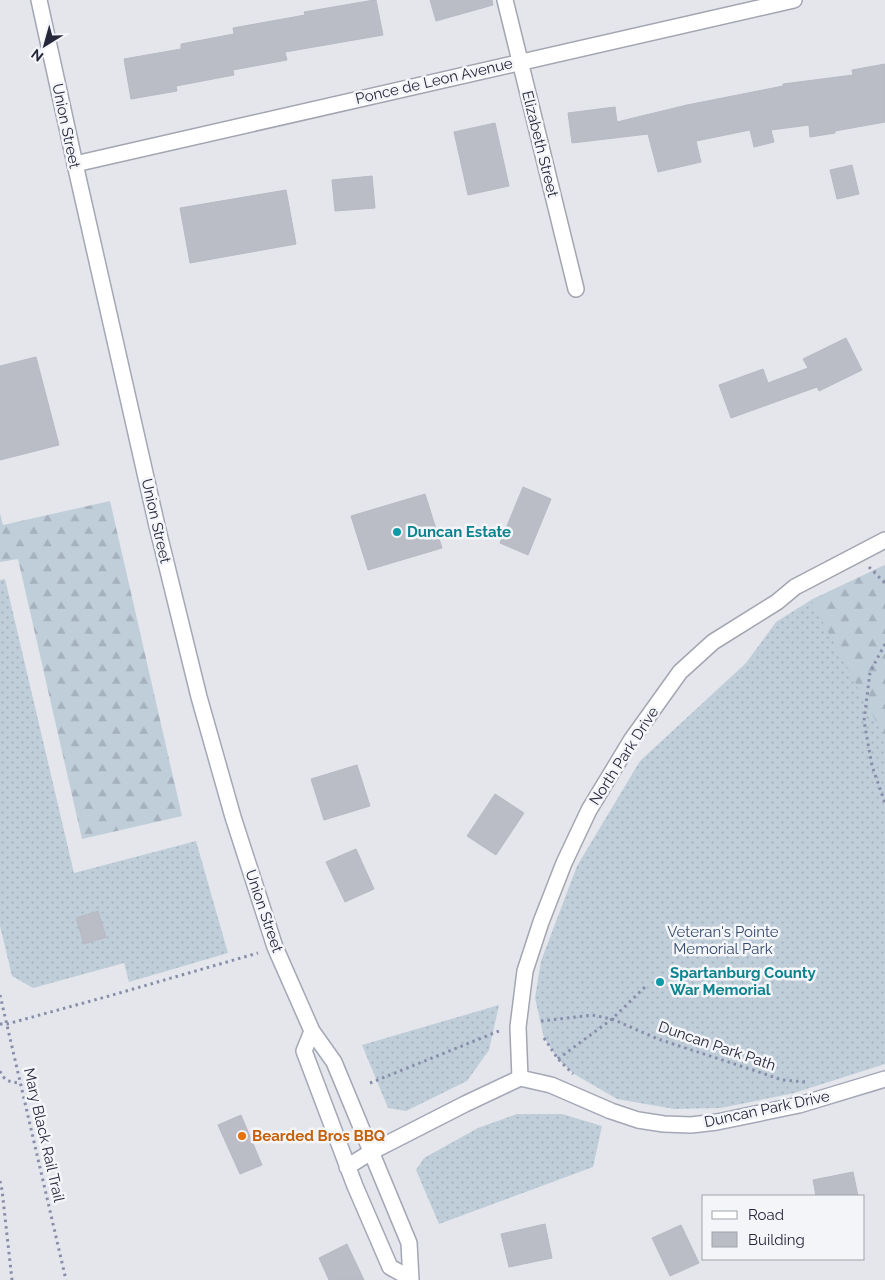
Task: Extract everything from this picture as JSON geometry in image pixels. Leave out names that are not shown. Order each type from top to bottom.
[{"type":"street","name":"Union Street","points":[[38,0],[155,518],[199,697],[233,818],[275,947],[312,1030],[334,1062],[409,1244],[411,1279]]},
{"type":"street","name":"Elizabeth Street","points":[[505,0],[576,289]]},
{"type":"street","name":"Ponce de Leon Avenue","points":[[74,164],[794,0]]},
{"type":"street","name":"North Park Drive","points":[[520,1078],[518,1027],[526,971],[541,922],[564,863],[589,810],[632,739],[680,672],[712,642],[777,602],[795,588],[885,540]]},
{"type":"street","name":"Union Street","points":[[312,1030],[304,1051],[347,1167],[390,1267],[411,1279]]},
{"type":"street","name":"Duncan Park Drive","points":[[520,1078],[551,1084],[612,1111],[638,1120],[664,1124],[691,1125],[717,1122],[799,1105],[885,1079]]},
{"type":"street","points":[[347,1167],[371,1152],[520,1078]]},
{"type":"path","points":[[885,644],[870,672],[864,721],[872,766],[885,803]]},
{"type":"path","points":[[0,1024],[7,1024],[110,996],[239,958]]},
{"type":"path","points":[[558,1059],[612,1018],[645,987]]},
{"type":"path","name":"Mary Black Rail Trail","points":[[0,995],[66,1280]]},
{"type":"path","name":"Duncan Park Path","points":[[542,1021],[592,1015],[612,1018],[658,1040],[782,1080],[805,1083],[814,1080]]},
{"type":"path","points":[[370,1082],[500,1031]]},
{"type":"path","points":[[544,1038],[558,1059],[574,1074]]},
{"type":"path","points":[[0,1071],[9,1082],[20,1083]]},
{"type":"path","points":[[0,1181],[12,1280]]},
{"type":"green space","points":[[110,501],[182,816],[82,839],[18,559],[0,562],[0,513],[3,525]]},
{"type":"green space","name":"Veteran's Pointe Memorial Park","points":[[885,565],[885,1064],[794,1093],[721,1108],[674,1109],[617,1099],[574,1074],[558,1059],[544,1038],[535,998],[541,961],[577,866],[640,761],[746,663],[776,622],[811,600]]},
{"type":"green space","points":[[885,565],[885,738],[811,600]]},
{"type":"green space","points":[[5,579],[74,873],[196,841],[228,953],[129,982],[124,963],[33,988],[12,976],[0,926],[0,580]]},
{"type":"green space","points":[[499,1005],[489,1050],[467,1081],[406,1111],[388,1108],[362,1045]]},
{"type":"green space","points":[[517,1114],[562,1114],[602,1126],[593,1167],[439,1224],[416,1170],[424,1158],[478,1128]]},
{"type":"building","points":[[376,0],[383,35],[285,52],[287,60],[233,70],[234,75],[176,86],[177,91],[131,99],[124,59],[181,49],[181,44],[234,34],[233,28],[305,15],[304,12]]},
{"type":"building","points":[[430,0],[492,0],[493,5],[436,21]]},
{"type":"building","points":[[885,64],[885,122],[810,137],[809,125],[771,130],[774,142],[754,147],[750,130],[696,141],[701,162],[658,172],[648,134],[572,143],[568,113],[615,107],[617,122],[687,105],[783,86],[783,84],[853,75],[852,70]]},
{"type":"building","points":[[495,123],[509,186],[468,195],[454,132]]},
{"type":"building","points":[[852,165],[859,194],[837,199],[830,170]]},
{"type":"building","points":[[372,176],[375,208],[335,211],[332,180]]},
{"type":"building","points":[[286,190],[296,244],[190,263],[180,208]]},
{"type":"building","points":[[846,338],[862,370],[819,391],[817,387],[731,418],[719,385],[763,369],[768,383],[808,368],[803,359]]},
{"type":"building","points":[[36,357],[59,445],[0,460],[0,366]]},
{"type":"building","points":[[523,487],[551,499],[528,555],[500,543]]},
{"type":"building","name":"Duncan Estate","points":[[425,494],[442,548],[368,570],[351,516]]},
{"type":"building","points":[[357,765],[370,806],[324,820],[311,779]]},
{"type":"building","points":[[495,794],[524,813],[496,855],[467,836]]},
{"type":"building","points":[[356,849],[374,889],[345,902],[326,862]]},
{"type":"building","points":[[98,911],[106,937],[84,944],[76,918]]},
{"type":"building","points":[[241,1115],[262,1165],[240,1174],[218,1125]]},
{"type":"building","points":[[853,1172],[858,1195],[816,1195],[813,1180]]},
{"type":"building","points":[[545,1224],[552,1258],[509,1267],[501,1234]]},
{"type":"building","points":[[681,1225],[699,1263],[670,1276],[652,1238]]},
{"type":"building","points":[[347,1244],[364,1280],[329,1280],[319,1258]]},
{"type":"place","name":"Duncan Estate","points":[[397,532]]},
{"type":"place","name":"Spartanburg County War Memorial","points":[[660,982]]},
{"type":"place","name":"Bearded Bros BBQ","points":[[242,1136]]}]
